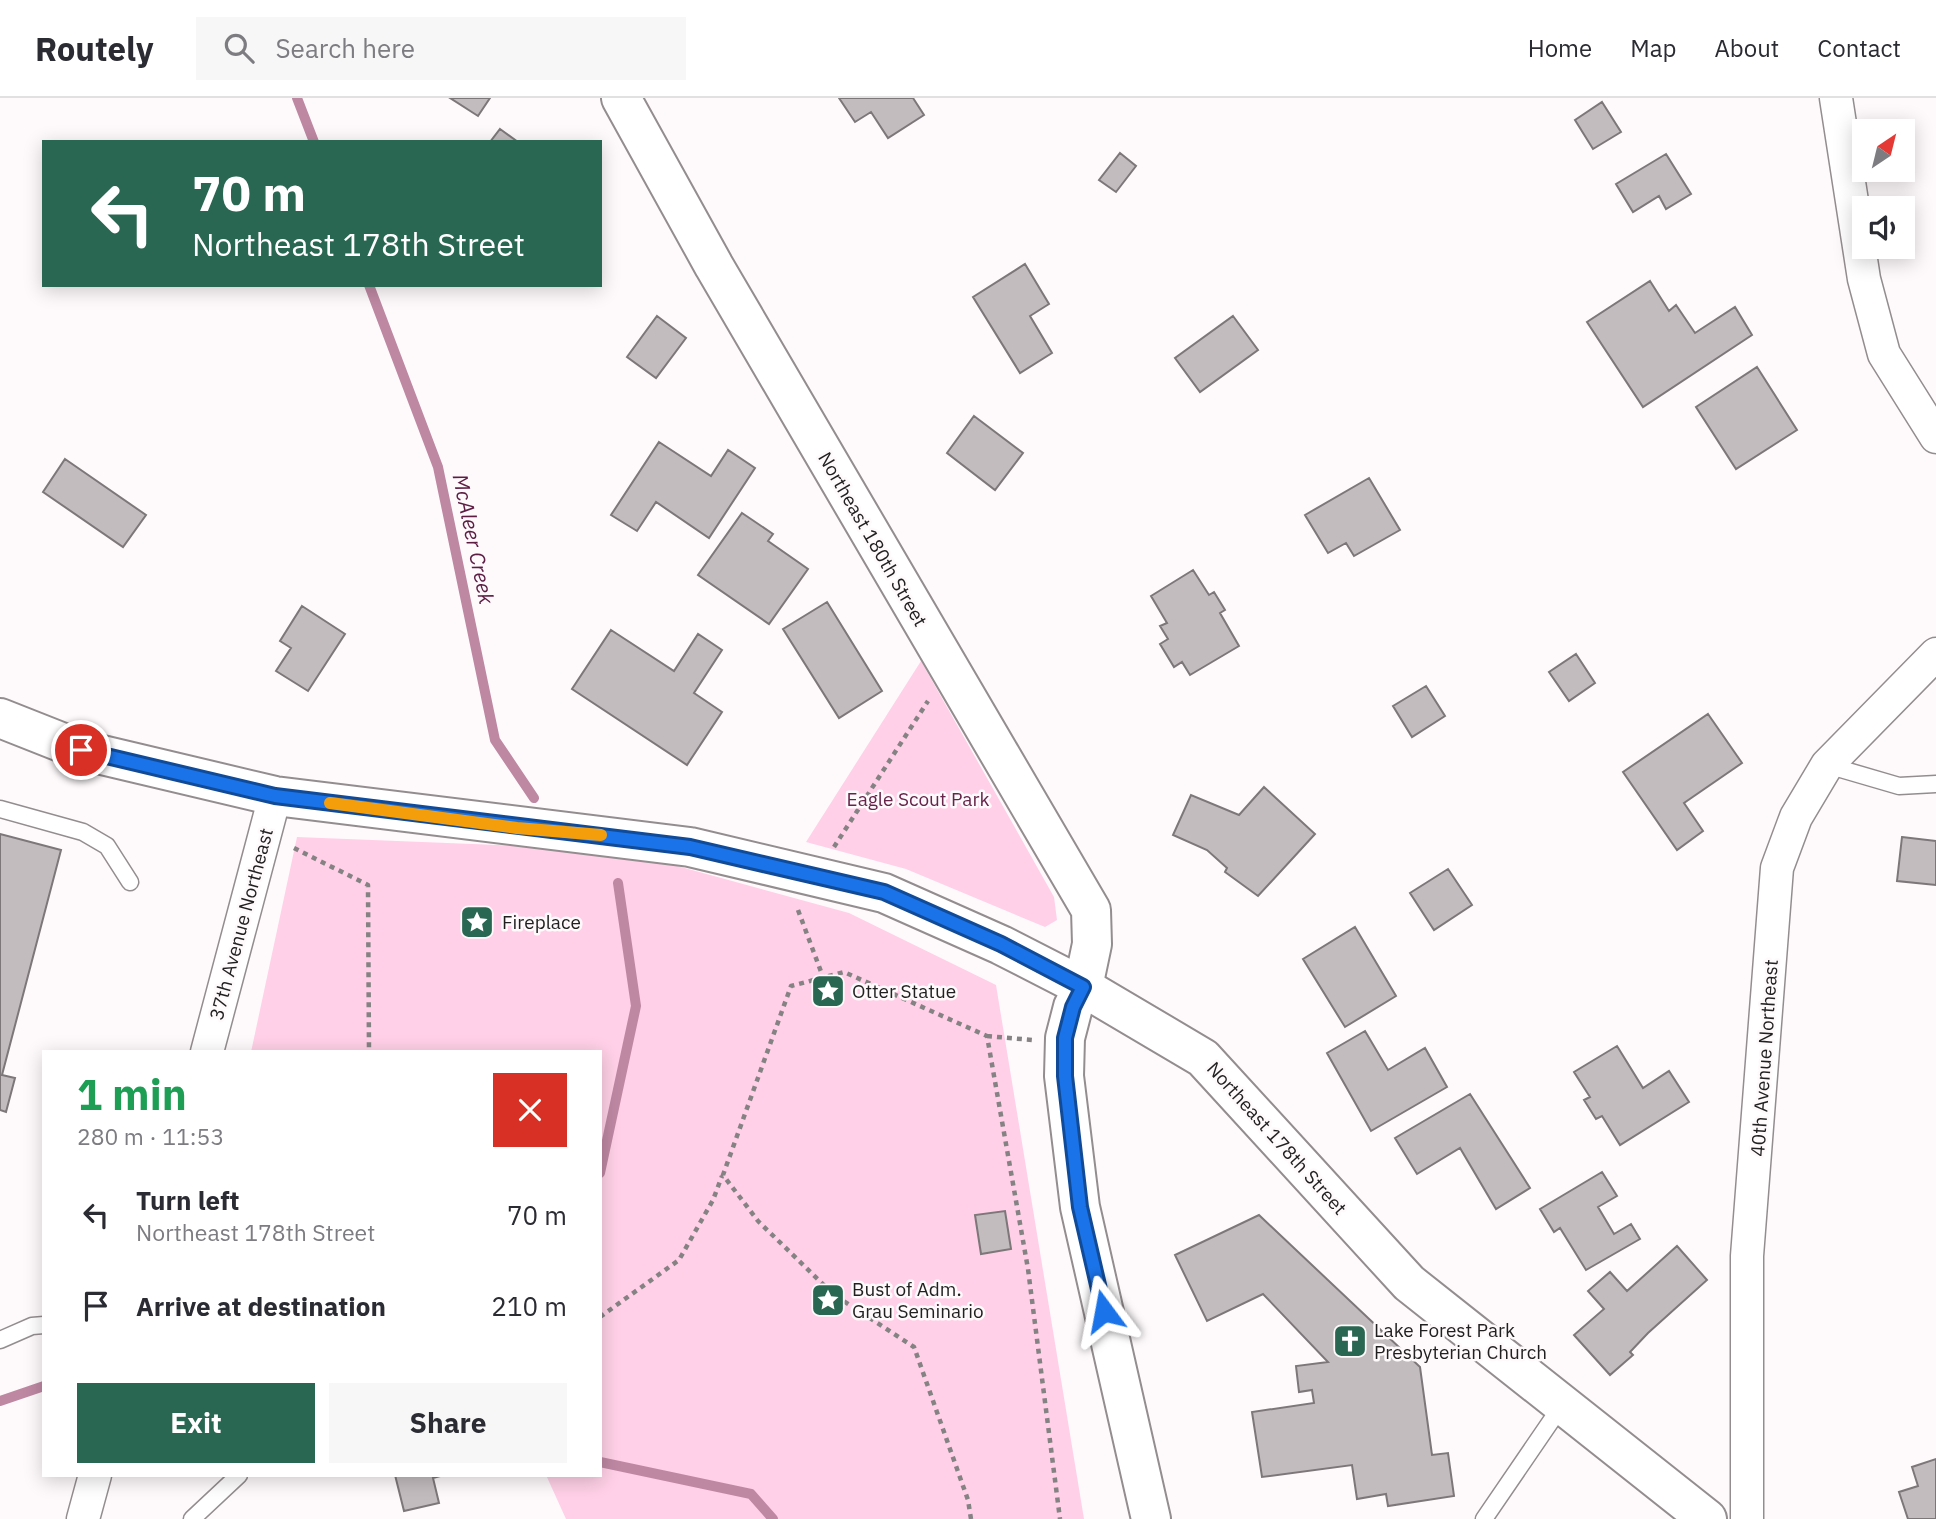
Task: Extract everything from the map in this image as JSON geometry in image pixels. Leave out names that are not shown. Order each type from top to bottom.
[{"type":"main road","name":"Northeast 180th Street","points":[[621,98],[714,266],[1091,910],[1092,944],[1083,987],[1073,1007],[1065,1038],[1065,1076],[1080,1207],[1151,1519]]},
{"type":"main road","name":"Northeast 178th Street","points":[[0,718],[81,750],[275,796],[690,847],[884,892],[1001,944],[1083,987],[1203,1058],[1409,1283],[1707,1519]]},
{"type":"street","points":[[1836,98],[1864,279],[1884,354],[1936,437]]},
{"type":"street","name":"40th Avenue Northeast","points":[[1747,1519],[1748,1256],[1777,868],[1796,817],[1827,765],[1934,659]]},
{"type":"street","name":"37th Avenue Northeast","points":[[208,1050],[275,796]]},
{"type":"street","points":[[83,1519],[94,1477]]},
{"type":"lane","points":[[1827,765],[1899,786],[1936,784]]},
{"type":"lane","points":[[0,809],[83,832],[107,846],[130,882]]},
{"type":"lane","points":[[0,1340],[32,1326],[42,1325]]},
{"type":"lane","points":[[1484,1519],[1562,1405]]},
{"type":"lane","points":[[192,1519],[237,1477]]},
{"type":"path","points":[[815,877],[949,667]]},
{"type":"path","points":[[265,833],[368,885],[369,1050]]},
{"type":"path","points":[[777,868],[808,932],[823,977]]},
{"type":"path","points":[[602,1316],[678,1260],[713,1200],[791,986],[844,972],[987,1036],[1035,1040],[1065,1038]]},
{"type":"path","points":[[987,1036],[1028,1269],[1060,1519]]},
{"type":"path","points":[[723,1175],[758,1221],[833,1294],[914,1347],[968,1500],[971,1519]]},
{"type":"green space","name":"Eagle Scout Park","points":[[921,661],[1054,897],[1057,920],[1045,927],[906,869],[806,842]]},
{"type":"green space","points":[[297,837],[619,850],[849,913],[996,985],[1084,1519],[566,1519],[547,1477],[602,1477],[602,1050],[251,1050]]},
{"type":"building","points":[[450,98],[490,98],[478,116]]},
{"type":"building","points":[[839,98],[913,98],[924,115],[888,138],[871,112],[855,122]]},
{"type":"building","points":[[1602,102],[1621,132],[1593,149],[1575,120]]},
{"type":"building","points":[[500,129],[515,140],[492,140]]},
{"type":"building","points":[[1120,153],[1136,166],[1116,192],[1099,180]]},
{"type":"building","points":[[1666,154],[1691,194],[1666,209],[1659,196],[1633,212],[1616,184]]},
{"type":"building","points":[[1025,264],[1049,304],[1030,316],[1052,353],[1020,373],[973,297]]},
{"type":"building","points":[[1650,281],[1669,311],[1676,305],[1695,333],[1735,307],[1752,335],[1643,407],[1587,322]]},
{"type":"building","points":[[657,316],[686,338],[656,378],[627,357]]},
{"type":"building","points":[[1233,316],[1258,350],[1200,392],[1175,358]]},
{"type":"building","points":[[1757,367],[1797,430],[1736,469],[1696,407]]},
{"type":"building","points":[[974,416],[1023,453],[995,490],[947,453]]},
{"type":"building","points":[[659,442],[711,476],[728,450],[755,468],[709,538],[656,502],[637,531],[611,515]]},
{"type":"building","points":[[65,459],[146,515],[123,547],[43,492]]},
{"type":"building","points":[[1369,478],[1400,530],[1354,556],[1346,543],[1328,553],[1305,515]]},
{"type":"building","points":[[742,513],[773,534],[768,541],[808,569],[769,624],[698,575]]},
{"type":"building","points":[[1193,570],[1209,595],[1214,592],[1225,610],[1220,613],[1239,646],[1190,675],[1182,662],[1174,667],[1160,644],[1168,639],[1160,626],[1167,623],[1151,596]]},
{"type":"building","points":[[827,602],[882,691],[839,718],[783,629]]},
{"type":"building","points":[[302,606],[345,634],[308,691],[276,671],[291,648],[280,641]]},
{"type":"building","points":[[611,630],[674,671],[698,634],[722,650],[694,693],[722,712],[687,765],[572,689]]},
{"type":"building","points":[[1576,654],[1595,683],[1569,701],[1549,672]]},
{"type":"building","points":[[1426,686],[1445,716],[1412,737],[1393,706]]},
{"type":"building","points":[[1708,714],[1742,763],[1684,803],[1703,831],[1677,850],[1623,772]]},
{"type":"building","points":[[1264,787],[1315,834],[1258,896],[1225,872],[1227,868],[1207,850],[1173,835],[1191,795],[1239,815]]},
{"type":"building","points":[[0,834],[61,850],[2,1075],[15,1078],[6,1112],[0,1110]]},
{"type":"building","points":[[1902,837],[1936,841],[1936,885],[1897,881]]},
{"type":"building","points":[[1448,869],[1472,905],[1434,930],[1410,893]]},
{"type":"building","points":[[1355,927],[1396,996],[1345,1027],[1303,959]]},
{"type":"building","points":[[1365,1031],[1388,1070],[1425,1048],[1447,1087],[1371,1131],[1327,1053]]},
{"type":"building","points":[[1617,1046],[1643,1088],[1669,1071],[1689,1102],[1620,1145],[1602,1116],[1596,1119],[1584,1100],[1590,1097],[1574,1072]]},
{"type":"building","points":[[1470,1094],[1530,1188],[1496,1209],[1460,1148],[1417,1174],[1395,1138]]},
{"type":"building","points":[[1602,1172],[1617,1196],[1598,1207],[1614,1234],[1631,1224],[1640,1239],[1586,1270],[1560,1228],[1554,1232],[1540,1209]]},
{"type":"building","points":[[1005,1211],[1011,1249],[981,1254],[975,1215]]},
{"type":"building","name":"Lake Forest Park Presbyterian Church","points":[[1259,1215],[1420,1367],[1432,1455],[1448,1453],[1454,1496],[1388,1506],[1386,1494],[1357,1499],[1352,1465],[1262,1477],[1252,1412],[1314,1403],[1312,1390],[1299,1392],[1296,1366],[1328,1362],[1263,1294],[1207,1321],[1175,1255]]},
{"type":"building","points":[[1677,1246],[1707,1280],[1648,1333],[1630,1352],[1633,1355],[1610,1375],[1574,1335],[1604,1309],[1588,1291],[1610,1272],[1627,1291]]},
{"type":"building","points":[[1936,1459],[1936,1519],[1908,1519],[1899,1492],[1918,1486],[1912,1467]]},
{"type":"building","points":[[396,1477],[437,1477],[433,1478],[439,1503],[404,1511]]},
{"type":"waterway","name":"McAleer Creek","points":[[297,98],[313,140]]},
{"type":"waterway","name":"McAleer Creek","points":[[370,287],[438,467],[495,740],[534,798]]},
{"type":"waterway","name":"McAleer Creek","points":[[602,1164],[636,1006],[618,883]]},
{"type":"waterway","points":[[0,1401],[42,1387]]},
{"type":"waterway","name":"McAleer Creek","points":[[602,1462],[751,1494],[773,1519]]},
{"type":"slow traffic","points":[[330,803],[517,828],[601,835]]},
{"type":"place","name":"Fireplace","points":[[477,922]]},
{"type":"place","name":"Otter Statue","points":[[828,991]]},
{"type":"place","name":"Bust of Adm. Grau Seminario","points":[[828,1300]]},
{"type":"place","name":"Lake Forest Park Presbyterian Church","points":[[1350,1341]]},
{"type":"route","points":[[81,750],[275,796],[517,828],[559,830],[690,847],[884,892],[1001,944],[1083,987],[1073,1007],[1065,1038],[1065,1076],[1080,1207],[1104,1311]]}]
